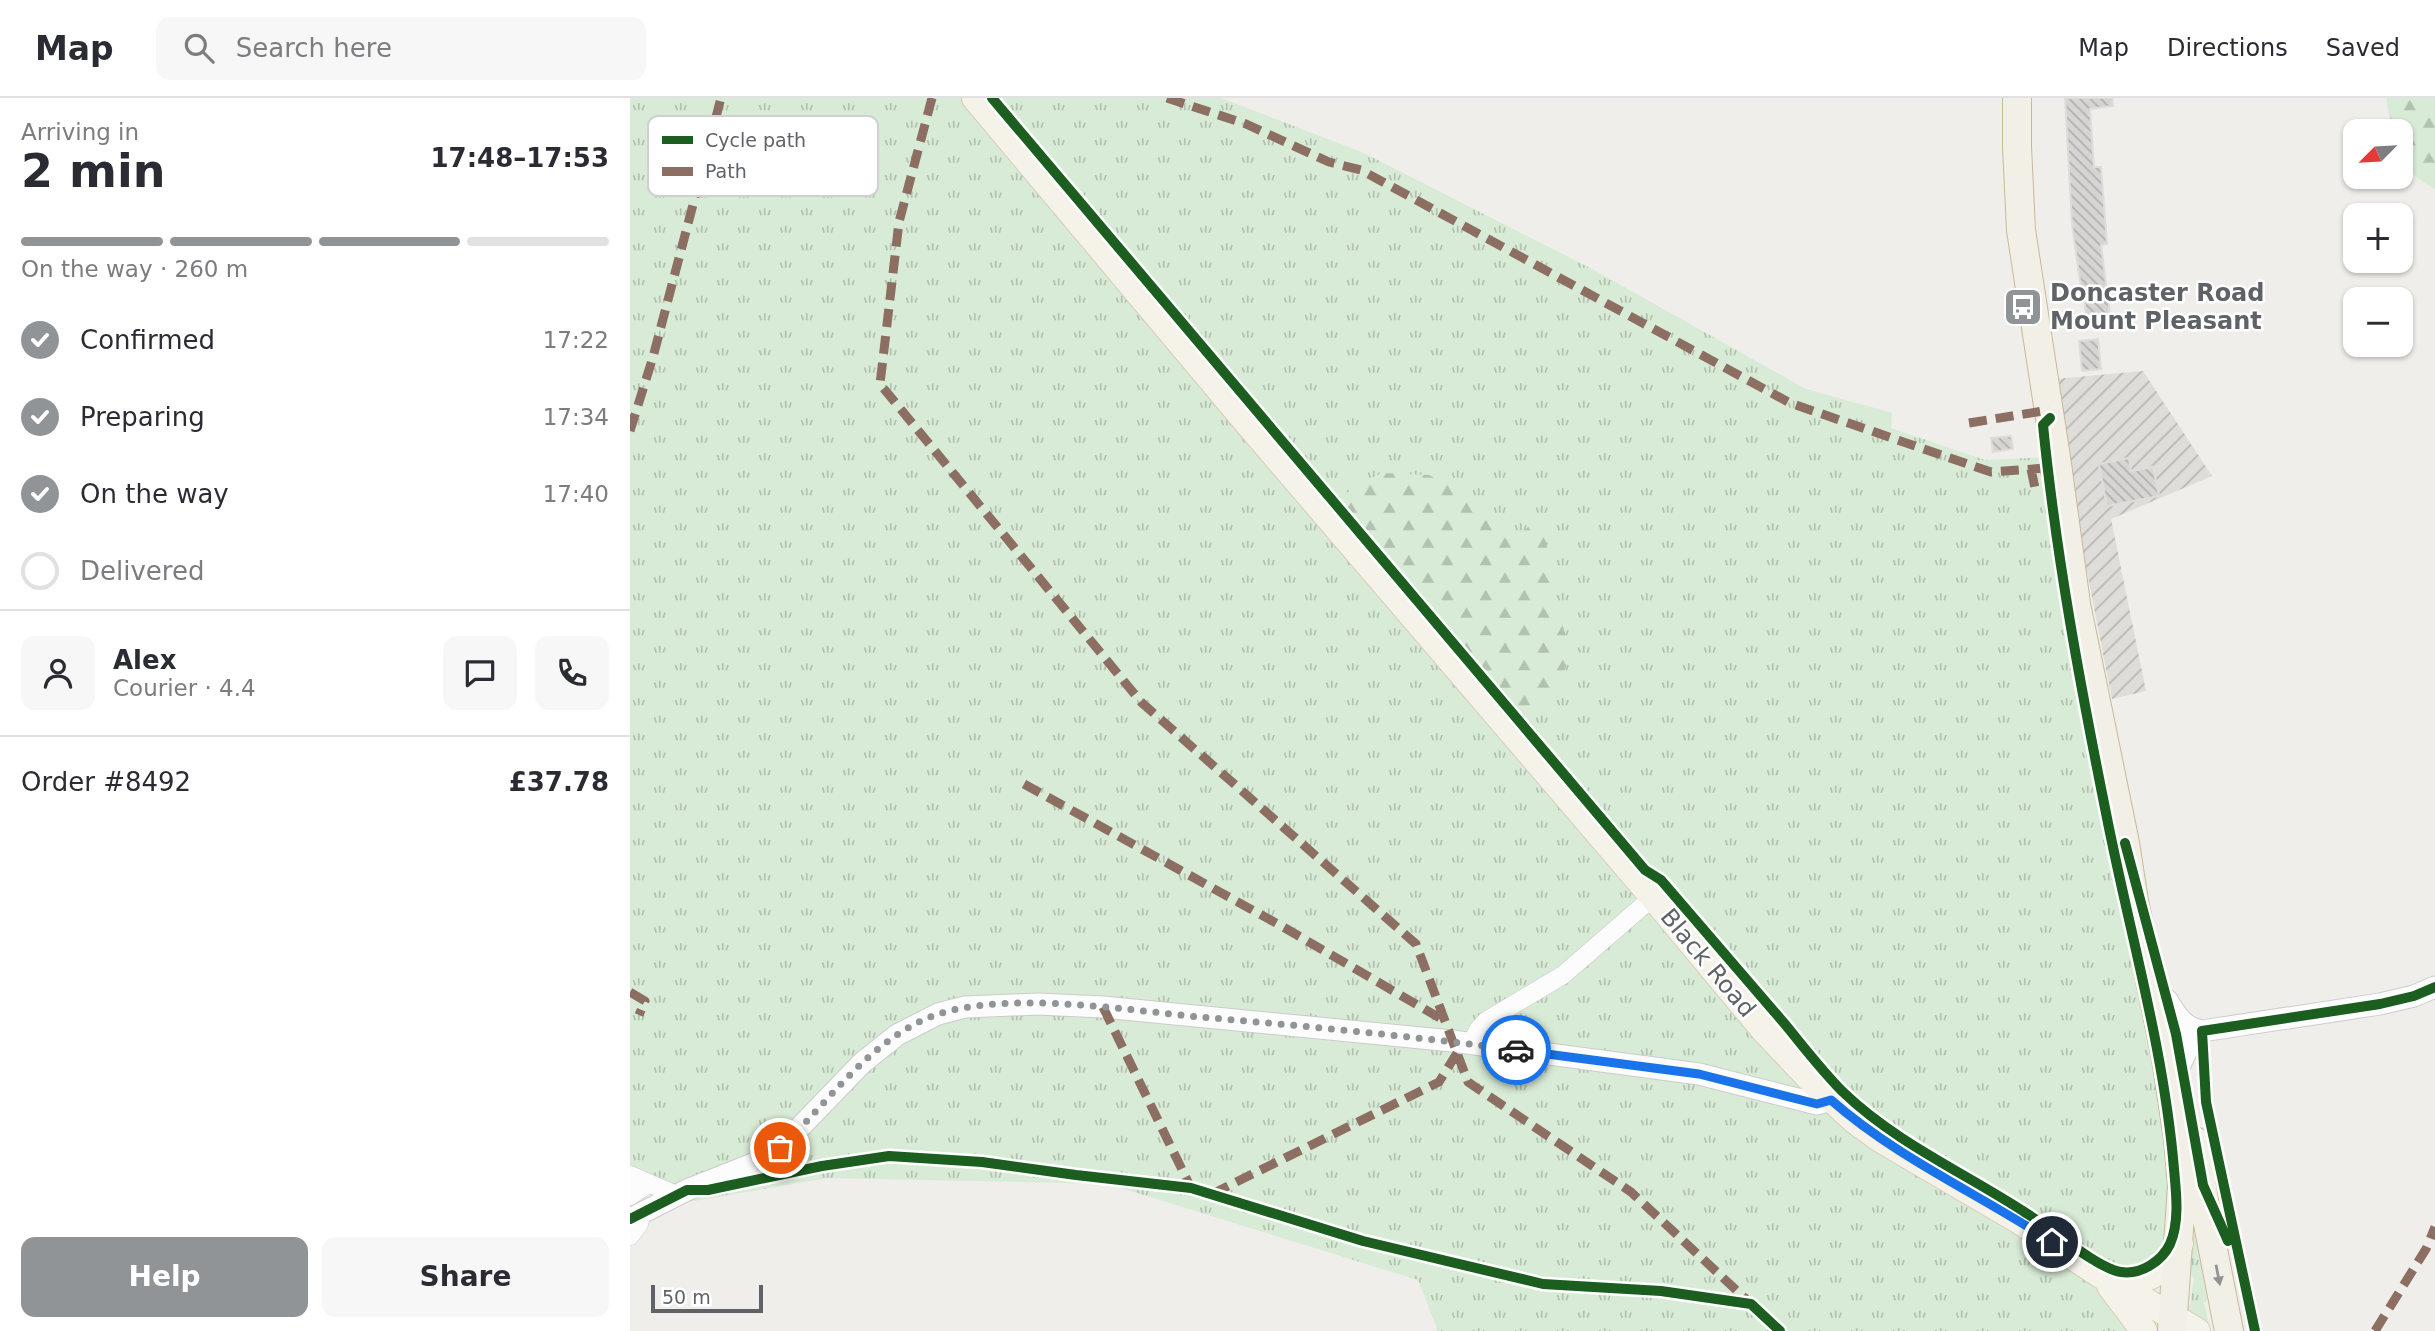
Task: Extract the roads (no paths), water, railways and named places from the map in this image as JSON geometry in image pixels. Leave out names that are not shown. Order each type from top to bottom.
[{"type":"highway","points":[[2017,98],[2021,230],[2076,604],[2125,843],[2134,901],[2182,1043],[2207,1219],[2229,1331]]},
{"type":"highway","points":[[2125,843],[2166,1000],[2182,1043],[2178,1139],[2182,1186],[2181,1326]]},
{"type":"main road","name":"Black Road","points":[[975,98],[1763,1029],[1831,1100],[1880,1139],[2018,1220],[2181,1326]]},
{"type":"main road","name":"Black Road","points":[[2099,1274],[2121,1281],[2142,1279],[2163,1270],[2180,1244]]},
{"type":"main road","name":"Black Road","points":[[2099,1274],[2144,1331]]},
{"type":"street","points":[[1471,1044],[1486,1021],[1563,975],[1653,897]]},
{"type":"street","points":[[2182,1043],[2380,1004],[2414,996],[2435,987]]},
{"type":"street","points":[[634,1209],[758,1162],[780,1148],[862,1063],[897,1035],[938,1014],[965,1007],[1038,1004],[1103,1007],[1471,1044],[1699,1074],[1817,1104],[1831,1100]]},
{"type":"street","points":[[630,1175],[676,1195]]},
{"type":"street","points":[[630,1236],[639,1224],[634,1209],[648,1184]]},
{"type":"place","name":"Doncaster Road Mount Pleasant","points":[[2023,307]]}]
